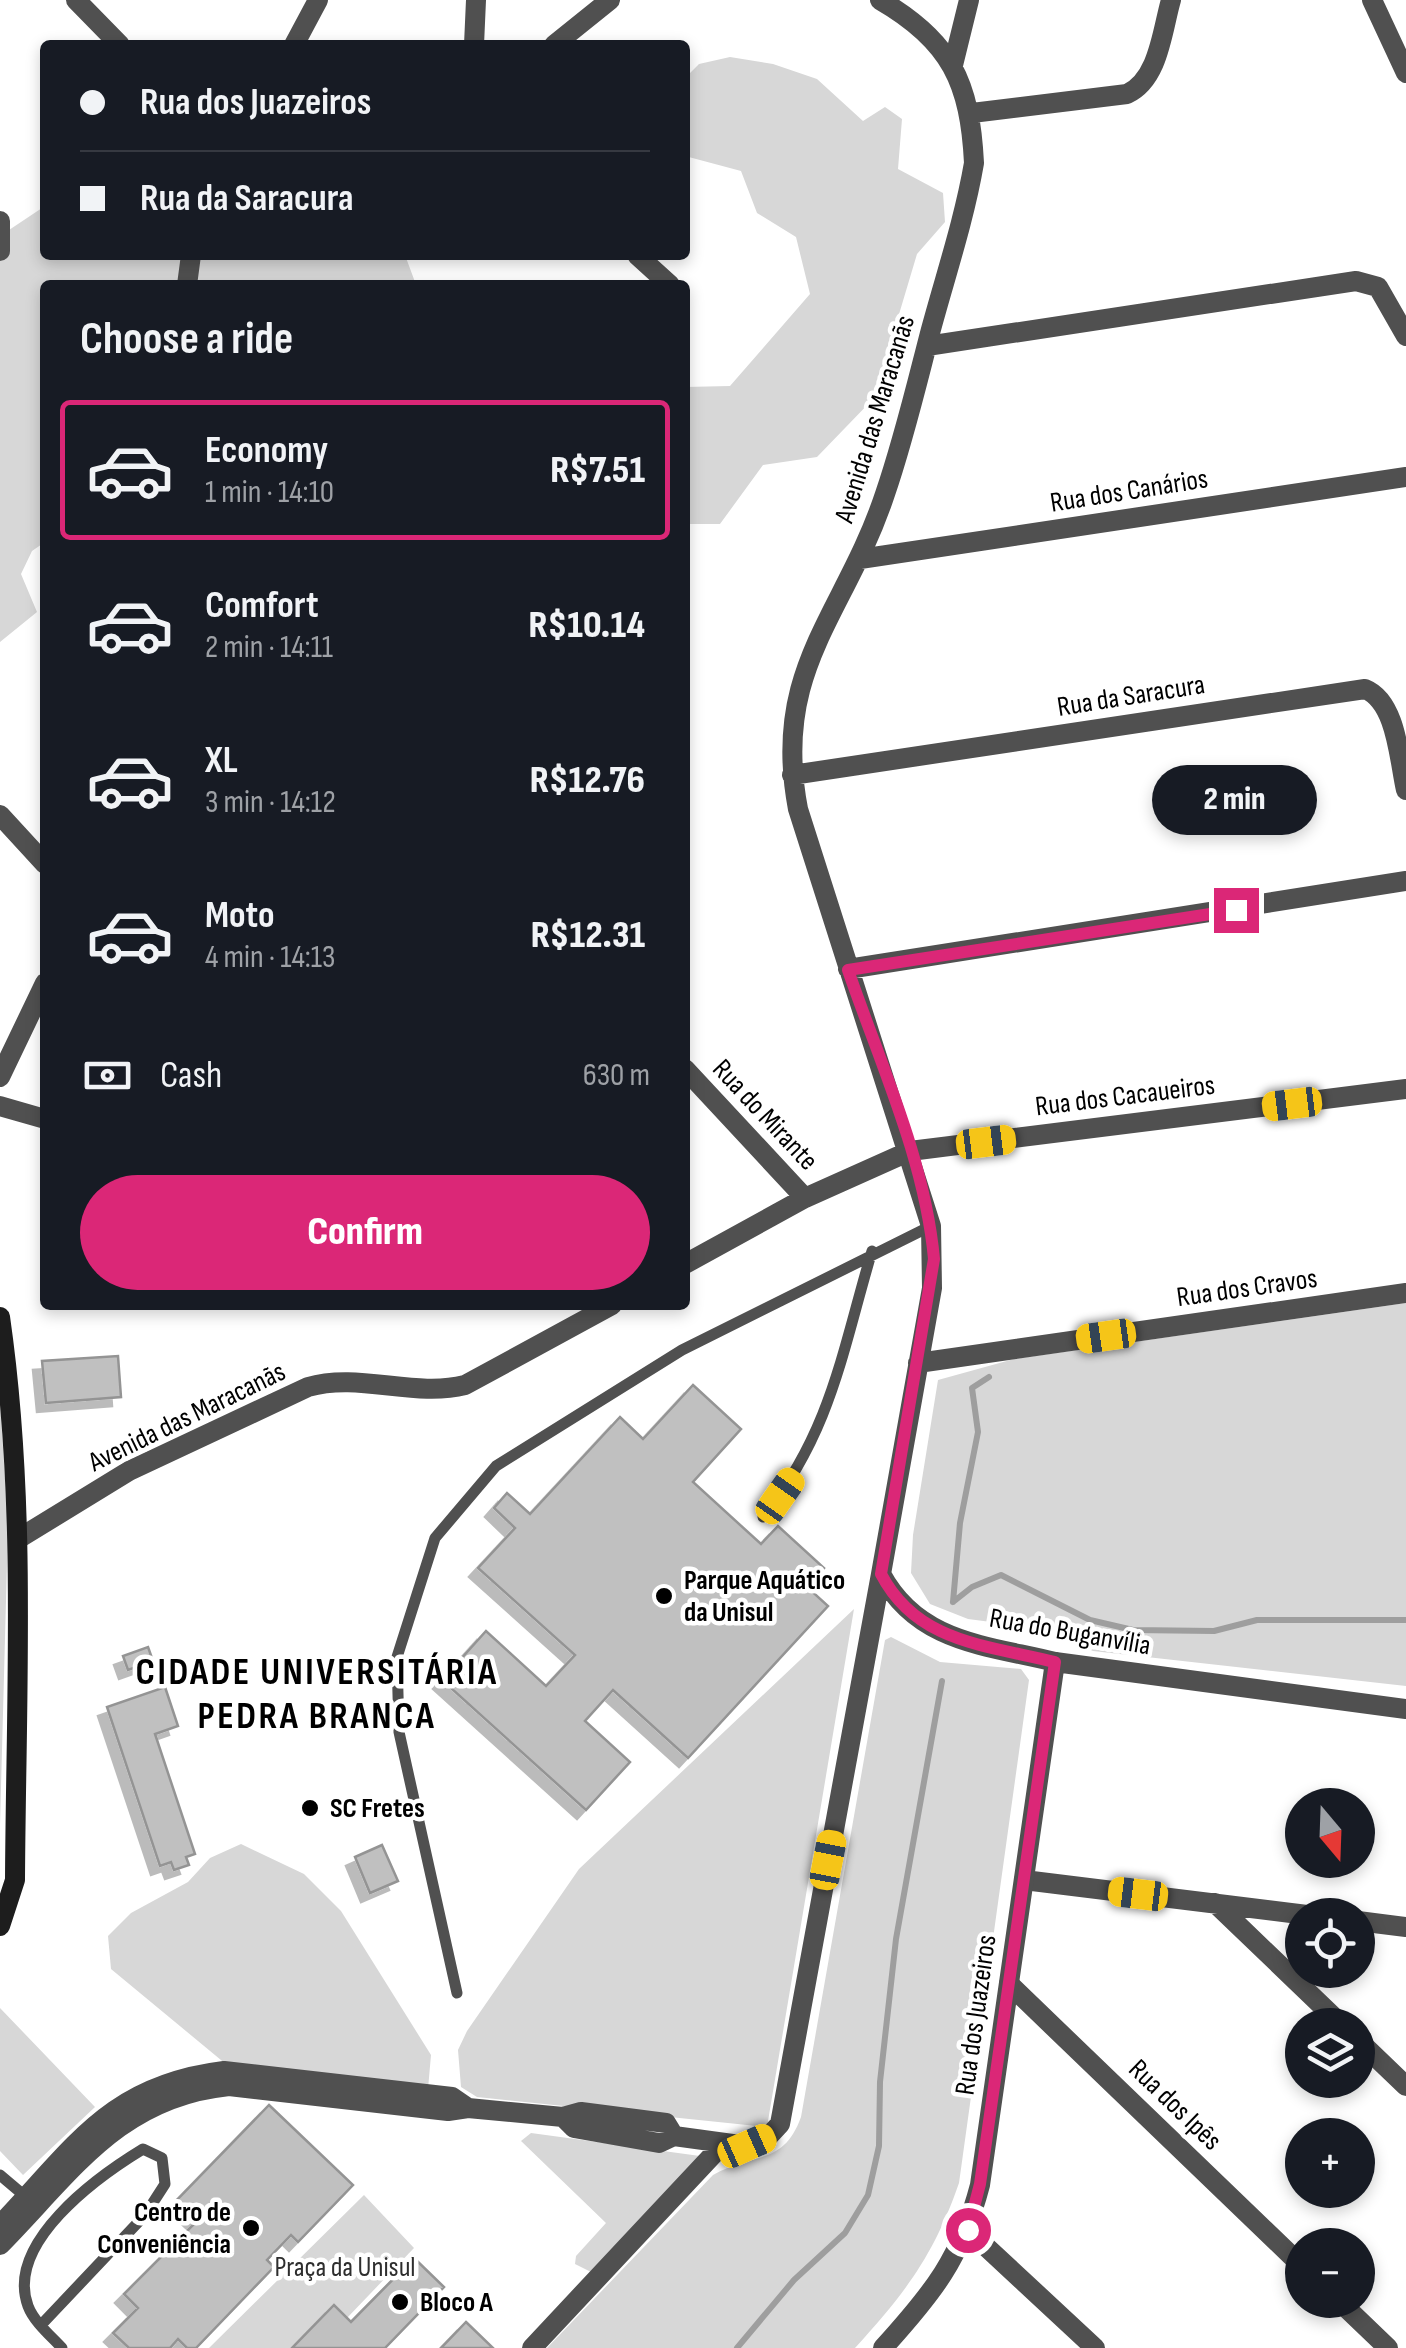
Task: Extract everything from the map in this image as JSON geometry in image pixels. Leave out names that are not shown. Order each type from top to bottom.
[{"type":"main road","points":[[0,1317],[15,1435],[18,1540],[15,1880],[0,1926]]},
{"type":"street","points":[[76,0],[115,40]]},
{"type":"street","points":[[474,40],[476,0]]},
{"type":"street","points":[[560,40],[610,0]]},
{"type":"street","name":"Avenida das Maracanãs","points":[[880,0],[934,38],[953,65],[972,113],[974,164],[887,490],[860,559],[806,663],[793,728],[792,775],[848,970],[910,1151]]},
{"type":"street","points":[[953,65],[969,0]]},
{"type":"street","points":[[972,113],[1139,88],[1148,78],[1171,0]]},
{"type":"street","points":[[1372,0],[1406,73]]},
{"type":"street","points":[[296,40],[313,3]]},
{"type":"street","points":[[0,221],[0,252]]},
{"type":"street","points":[[642,260],[664,280]]},
{"type":"street","points":[[926,346],[1356,281],[1378,287],[1406,336]]},
{"type":"street","name":"Rua dos Canários","points":[[860,559],[1406,477]]},
{"type":"street","name":"Rua da Saracura","points":[[792,775],[1366,689],[1376,693],[1388,715],[1406,790]]},
{"type":"street","points":[[0,816],[40,859]]},
{"type":"street","points":[[848,970],[1391,887],[1406,881]]},
{"type":"street","points":[[0,1078],[40,994]]},
{"type":"street","name":"Rua do Mirante","points":[[690,1075],[805,1198]]},
{"type":"street","name":"Rua dos Cacaueiros","points":[[910,1151],[1406,1089]]},
{"type":"street","points":[[0,1106],[40,1118]]},
{"type":"street","points":[[0,2246],[134,2112],[196,2089],[229,2086],[448,2112],[468,2108],[563,2117],[581,2112],[666,2123],[674,2136],[747,2146],[767,2138],[780,2124],[933,1274],[931,1226],[910,1151],[805,1198],[690,1261]]},
{"type":"street","name":"Rua dos Cravos","points":[[918,1363],[1406,1292]]},
{"type":"street","name":"Avenida das Maracanãs","points":[[18,1540],[129,1472],[308,1388],[336,1382],[442,1389],[465,1385],[603,1310]]},
{"type":"street","name":"Rua do Buganvília","points":[[881,1574],[894,1599],[923,1624],[956,1638],[1055,1662],[1406,1709]]},
{"type":"street","name":"Rua dos Juazeiros","points":[[882,2348],[932,2294],[968,2230],[980,2184],[1055,1662]]},
{"type":"street","points":[[1024,1880],[1285,1912]]},
{"type":"street","points":[[1215,1904],[1324,2008]]},
{"type":"street","points":[[1375,1923],[1406,1927]]},
{"type":"street","name":"Rua dos Ipês","points":[[1009,1984],[1285,2250]]},
{"type":"street","points":[[1375,2056],[1406,2086]]},
{"type":"street","points":[[532,2348],[724,2143]]},
{"type":"street","points":[[0,2224],[26,2197],[59,2188]]},
{"type":"street","points":[[968,2230],[1095,2348]]},
{"type":"street","points":[[1357,2318],[1388,2348]]},
{"type":"lane","points":[[457,1993],[398,1732],[397,1658],[435,1538],[496,1466],[682,1350],[872,1251],[931,1226]]},
{"type":"lane","points":[[762,1518],[805,1459],[848,1345],[872,1251]]},
{"type":"lane","points":[[41,2325],[145,2214],[165,2184],[162,2158],[143,2150],[59,2188],[24,2280],[28,2308],[41,2325],[62,2348]]},
{"type":"lane","points":[[0,2175],[26,2197]]},
{"type":"green space","points":[[730,57],[773,64],[817,79],[863,121],[885,107],[902,119],[898,169],[943,193],[945,222],[917,254],[874,398],[817,457],[763,465],[720,524],[690,524],[690,387],[730,386],[810,294],[796,237],[757,213],[741,171],[690,157],[690,73],[699,64]]},
{"type":"green space","points":[[40,209],[40,260],[186,260],[184,280],[40,280],[40,545],[32,551],[21,574],[37,612],[0,642],[0,259],[6,232]]},
{"type":"green space","points":[[199,260],[407,260],[414,280],[197,280]]},
{"type":"green space","points":[[1406,1303],[1406,1686],[1093,1651],[1038,1628],[968,1619],[930,1604],[911,1573],[913,1535],[938,1380],[1014,1359]]},
{"type":"green space","points":[[0,1401],[8,1526],[0,1825]]},
{"type":"green space","points":[[854,1609],[767,2127],[477,2097],[461,2087],[458,2050],[467,2031],[579,1869]]},
{"type":"green space","points":[[891,1637],[940,1662],[1021,1669],[1029,1680],[959,2183],[929,2252],[904,2290],[855,2348],[547,2348],[713,2175],[776,2151],[794,2133],[801,2117],[885,1640]]},
{"type":"green space","points":[[241,1844],[304,1874],[341,1911],[431,2055],[428,2089],[227,2065],[111,1969],[108,1936],[131,1913],[188,1882],[210,1858]]},
{"type":"green space","points":[[0,2008],[95,2107],[23,2175],[0,2151]]},
{"type":"green space","points":[[531,2133],[700,2156],[593,2273],[575,2264],[576,2256],[606,2223],[521,2141]]},
{"type":"green space","name":"Praça da Unisul","points":[[364,2195],[414,2248],[347,2318],[333,2305],[290,2348],[209,2348]]},
{"type":"building","points":[[118,1356],[121,1397],[46,1403],[42,1361]]},
{"type":"building","name":"Parque Aquático da Unisul","points":[[693,1385],[741,1429],[693,1482],[761,1544],[778,1526],[824,1568],[807,1587],[828,1606],[688,1758],[613,1690],[585,1721],[630,1762],[586,1810],[442,1680],[486,1631],[546,1686],[575,1655],[478,1568],[515,1528],[494,1508],[507,1493],[530,1514],[620,1417],[643,1439]]},
{"type":"building","points":[[148,1647],[153,1661],[128,1670],[123,1656]]},
{"type":"building","points":[[165,1687],[178,1726],[155,1734],[195,1854],[186,1857],[189,1865],[174,1870],[171,1862],[160,1866],[107,1707]]},
{"type":"building","points":[[382,1845],[398,1881],[370,1893],[355,1857]]},
{"type":"building","name":"Centro de Conveniência","points":[[269,2105],[353,2185],[298,2242],[291,2235],[267,2260],[274,2267],[196,2348],[187,2348],[178,2339],[170,2348],[129,2348],[113,2333],[138,2308],[124,2294],[197,2221],[176,2201]]},
{"type":"building","name":"Bloco A","points":[[414,2258],[444,2287],[385,2348],[292,2348],[334,2305],[351,2322]]},
{"type":"building","points":[[466,2322],[493,2348],[441,2348]]},
{"type":"waterway","points":[[953,1602],[960,1523],[978,1432],[972,1388],[989,1377]]},
{"type":"waterway","points":[[953,1602],[972,1587],[1001,1575],[1090,1620],[1133,1630],[1214,1631],[1257,1620],[1406,1620]]},
{"type":"waterway","points":[[737,2348],[794,2280],[845,2233],[868,2195],[879,2146],[880,2082],[896,1939],[942,1681]]},
{"type":"place","name":"Parque Aquático da Unisul","points":[[664,1596]]},
{"type":"place","name":"SC Fretes","points":[[310,1808]]},
{"type":"place","name":"Centro de Conveniência","points":[[251,2228]]},
{"type":"place","name":"Bloco A","points":[[400,2302]]},
{"type":"district","name":"CIDADE UNIVERSITÁRIA PEDRA BRANCA","points":[[317,1694]]},
{"type":"route","points":[[968,2230],[980,2184],[1055,1662],[956,1638],[923,1624],[894,1599],[881,1574],[934,1259],[931,1226],[914,1164],[848,970],[1236,910]]}]
